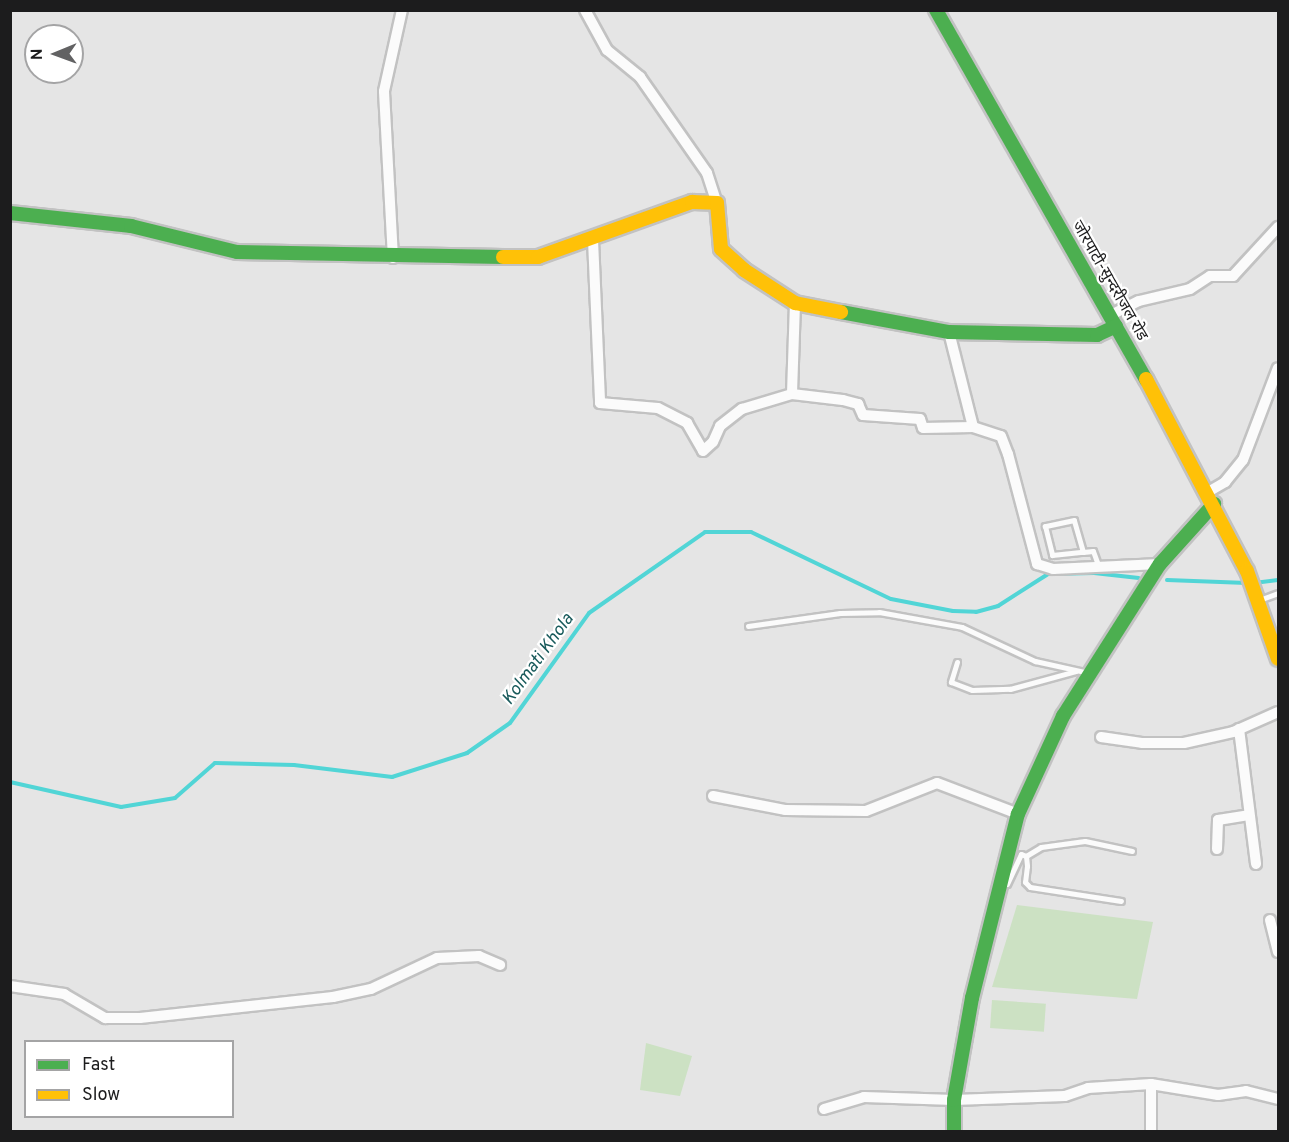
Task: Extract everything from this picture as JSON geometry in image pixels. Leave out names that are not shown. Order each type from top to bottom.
[{"type":"street","points":[[393,258],[384,91],[402,10]]},
{"type":"street","points":[[585,10],[607,50],[640,77],[707,173],[717,203],[721,249],[744,270],[795,303],[949,332],[1097,335],[1113,320],[1139,302],[1190,289],[1210,276],[1233,276],[1278,227]]},
{"type":"street","name":"जोरपाटी-सुन्दरीजल रोड","points":[[936,10],[1113,320],[1211,498],[1247,571],[1278,659]]},
{"type":"street","points":[[10,213],[131,226],[237,252],[393,258],[538,257],[593,240],[692,202],[717,203]]},
{"type":"street","points":[[593,240],[600,403],[658,408],[687,423],[703,451],[713,442],[720,426],[742,409],[792,394],[850,402],[858,405],[863,415],[920,419],[923,428],[973,427],[1001,436],[1037,564],[1053,569],[1160,564]]},
{"type":"street","points":[[792,394],[795,303]]},
{"type":"street","points":[[949,332],[973,427]]},
{"type":"street","points":[[954,1131],[954,1100],[997,890],[1018,813],[1063,717],[1160,564],[1243,460],[1274,396],[1278,368]]},
{"type":"street","points":[[1101,738],[1142,743],[1184,743],[1239,729],[1278,712]]},
{"type":"street","points":[[1239,729],[1256,864]]},
{"type":"street","points":[[713,796],[785,810],[866,811],[937,783],[1018,813]]},
{"type":"street","points":[[1217,849],[1218,820],[1249,815]]},
{"type":"street","points":[[1270,920],[1278,952]]},
{"type":"street","points":[[10,986],[64,994],[105,1018],[140,1018],[333,997],[371,989],[437,958],[479,956],[500,965]]},
{"type":"street","points":[[1151,1084],[1151,1131]]},
{"type":"street","points":[[824,1109],[864,1097],[954,1100],[1065,1096],[1088,1088],[1151,1084],[1218,1095],[1246,1091],[1278,1099]]},
{"type":"lane","points":[[1083,552],[1074,520],[1045,526],[1052,555],[1083,552],[1097,554],[1098,566]]},
{"type":"lane","points":[[1256,597],[1278,593]]},
{"type":"lane","points":[[748,626],[840,612],[879,612],[962,627],[1035,661],[1090,674]]},
{"type":"lane","points":[[957,662],[951,682],[972,690],[1010,689],[1076,670]]},
{"type":"lane","points":[[997,890],[1007,886],[1018,855],[1026,856],[1041,847],[1085,841],[1132,851]]},
{"type":"lane","points":[[1026,856],[1024,882],[1030,887],[1121,901]]},
{"type":"green space","points":[[1017,905],[1153,922],[1137,999],[992,987]]},
{"type":"green space","points":[[992,1000],[1046,1004],[1044,1032],[990,1028]]},
{"type":"green space","points":[[646,1043],[692,1056],[680,1096],[640,1090]]},
{"type":"waterway","name":"Kolmati Khola","points":[[10,782],[121,807],[175,798],[215,763],[294,765],[392,777],[467,753],[510,723],[589,613],[705,532],[751,532],[891,599],[953,611],[976,612],[998,606],[1048,574],[1094,573],[1139,578]]},
{"type":"waterway","name":"Kolmati Khola","points":[[1167,580],[1247,583]]},
{"type":"waterway","name":"Kolmati Khola","points":[[1254,583],[1278,580]]},
{"type":"traffic: fast","points":[[936,10],[1146,379]]},
{"type":"traffic: fast","points":[[10,213],[131,226],[237,252],[503,257]]},
{"type":"traffic: fast","points":[[841,312],[949,332],[1097,335],[1116,326]]},
{"type":"traffic: fast","points":[[954,1132],[954,1100],[972,998],[1018,814],[1063,716],[1160,564],[1214,504]]},
{"type":"traffic: slow","points":[[503,257],[538,257],[692,202],[717,203],[721,249],[744,270],[795,303],[841,312]]},
{"type":"traffic: slow","points":[[1146,379],[1247,571],[1278,659]]}]
